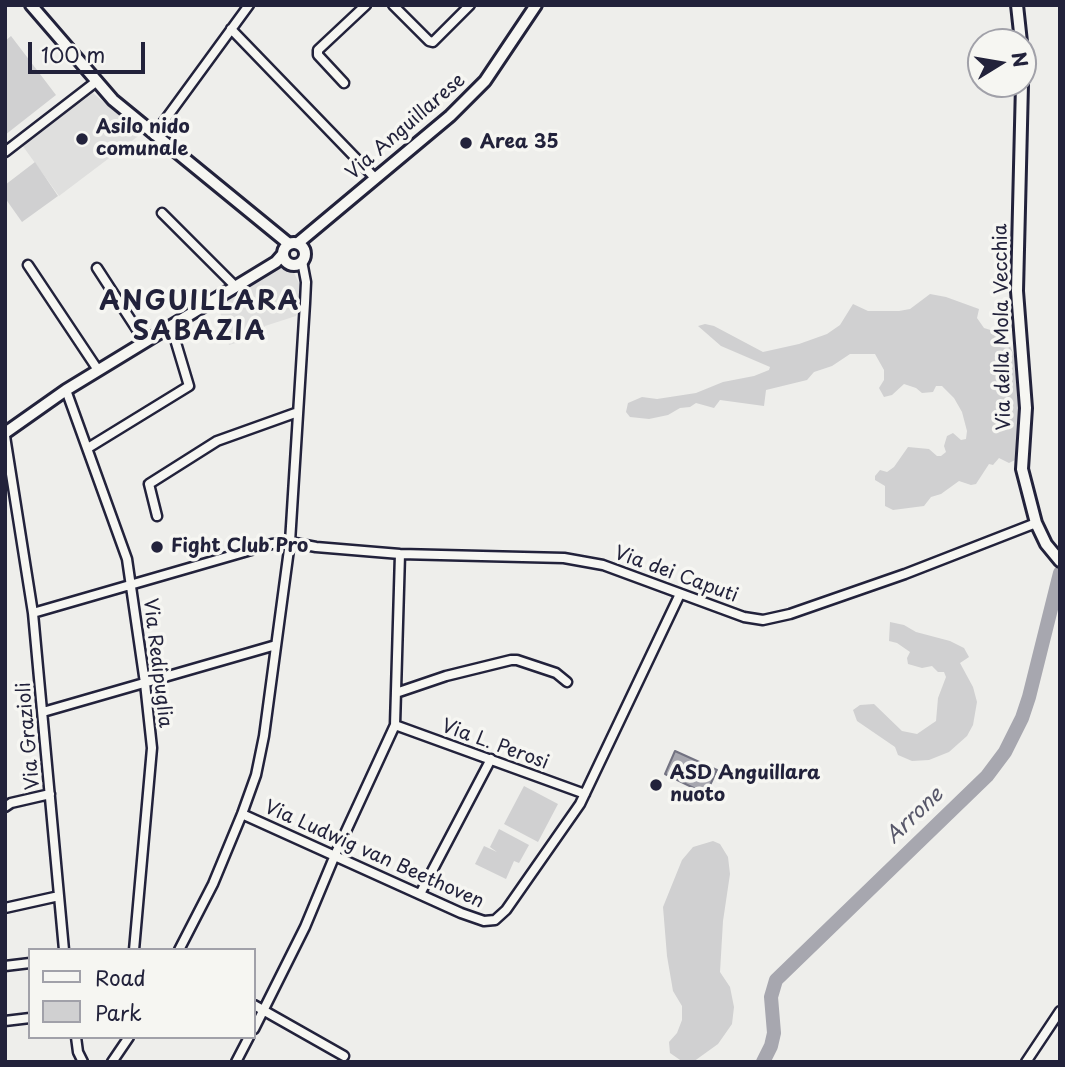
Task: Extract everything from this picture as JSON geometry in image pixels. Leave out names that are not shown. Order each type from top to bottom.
[{"type":"street","points":[[32,5],[113,100],[278,237],[292,256],[305,303],[290,542],[264,736],[256,775],[242,814],[213,884],[180,948]]},
{"type":"street","points":[[154,135],[249,5]]},
{"type":"street","points":[[344,83],[318,55],[318,50],[366,5]]},
{"type":"street","points":[[393,5],[429,41],[433,41],[470,5]]},
{"type":"street","name":"Via Anguillarese","points":[[5,434],[98,370],[235,286],[292,256],[312,231],[450,116],[485,80],[536,5]]},
{"type":"street","points":[[1017,5],[1019,28]]},
{"type":"street","points":[[231,29],[375,178]]},
{"type":"street","points":[[5,152],[97,81]]},
{"type":"street","name":"Via della Mola Vecchia","points":[[1022,98],[1017,291],[1026,408],[1022,469],[1036,523],[1059,561]]},
{"type":"street","points":[[162,213],[235,286]]},
{"type":"street","points":[[28,265],[98,370]]},
{"type":"street","points":[[97,268],[145,342]]},
{"type":"street","points":[[88,448],[190,386],[171,326]]},
{"type":"street","name":"Via Redipuglia","points":[[66,390],[127,559],[145,683],[152,748],[134,948]]},
{"type":"street","points":[[158,516],[149,484],[218,441],[298,412]]},
{"type":"street","name":"Via Grazioli","points":[[5,434],[33,613],[64,948]]},
{"type":"street","name":"Via dei Caputi","points":[[290,542],[316,547],[400,554],[564,558],[603,565],[744,617],[763,620],[790,614],[905,574],[1036,523]]},
{"type":"street","points":[[33,613],[272,544],[290,542]]},
{"type":"street","points":[[256,1025],[305,927],[395,725],[400,554]]},
{"type":"street","name":"Via Ludwig van Beethoven","points":[[242,814],[477,919],[497,919],[506,910],[585,794],[680,594]]},
{"type":"street","points":[[43,712],[276,645]]},
{"type":"street","points":[[396,693],[446,676],[511,660],[555,673],[567,682]]},
{"type":"street","name":"Via L. Perosi","points":[[395,725],[585,794]]},
{"type":"street","points":[[420,894],[491,759]]},
{"type":"street","points":[[5,807],[11,803],[50,794]]},
{"type":"street","points":[[5,908],[59,896]]},
{"type":"street","points":[[5,966],[28,962]]},
{"type":"street","points":[[256,1006],[344,1056]]},
{"type":"street","points":[[1026,1062],[1060,1011]]},
{"type":"street","points":[[5,1021],[28,1018]]},
{"type":"street","points":[[76,1039],[83,1062]]},
{"type":"street","points":[[236,1062],[248,1039]]},
{"type":"street","points":[[112,1062],[126,1040]]},
{"type":"shaded area","name":"Asilo nido comunale","points":[[93,93],[141,134],[59,196],[22,145]]},
{"type":"shaded area","points":[[280,268],[293,271],[300,285],[300,306],[296,316],[265,326],[259,336],[229,345],[218,304],[263,275]]},
{"type":"shaded area","points":[[675,751],[717,770],[706,794],[665,774]]},
{"type":"green space","points":[[11,36],[56,95],[5,135],[5,41]]},
{"type":"green space","points":[[35,162],[58,196],[22,222],[5,198],[5,185]]},
{"type":"green space","points":[[930,294],[979,309],[977,318],[984,328],[997,332],[1007,340],[1018,363],[1021,419],[1015,460],[1009,463],[999,458],[993,465],[989,464],[976,484],[959,481],[941,494],[931,497],[924,506],[893,510],[885,506],[885,486],[875,480],[875,476],[880,470],[887,472],[894,467],[908,447],[929,449],[941,456],[946,452],[944,446],[947,436],[953,433],[961,440],[966,439],[967,431],[962,412],[954,398],[942,386],[936,386],[933,392],[922,393],[904,384],[892,395],[884,397],[879,388],[884,380],[884,370],[875,354],[850,354],[832,366],[814,372],[807,380],[766,390],[764,406],[720,400],[714,408],[696,403],[668,415],[649,419],[630,417],[626,412],[628,403],[642,397],[657,399],[696,393],[723,382],[769,370],[770,367],[721,346],[698,326],[714,326],[763,352],[827,334],[840,325],[853,304],[868,311],[899,311],[910,309]]},
{"type":"green space","points":[[890,622],[950,641],[964,648],[969,657],[960,663],[973,687],[977,702],[973,725],[967,736],[949,752],[929,760],[912,761],[898,755],[895,747],[857,721],[853,710],[860,705],[874,704],[902,731],[917,734],[936,721],[938,698],[946,677],[944,672],[938,672],[932,666],[922,668],[908,664],[910,652],[889,641]]},
{"type":"green space","points":[[524,786],[558,804],[538,842],[504,824]]},
{"type":"green space","points":[[499,829],[529,845],[519,863],[514,861],[506,879],[475,864],[484,846],[497,852],[490,847]]},
{"type":"green space","points":[[713,841],[720,844],[728,857],[730,874],[723,921],[720,972],[730,987],[734,1007],[732,1024],[718,1044],[693,1062],[683,1062],[670,1053],[669,1042],[677,1033],[682,1020],[682,1006],[673,991],[663,907],[682,860],[693,847]]},
{"type":"waterway","name":"Arrone","points":[[763,1062],[774,1033],[771,997],[776,980],[987,776],[1005,752],[1029,697],[1060,573]]},
{"type":"place","name":"Asilo nido comunale","points":[[82,139]]},
{"type":"place","name":"Area 35","points":[[466,143]]},
{"type":"place","name":"Fight Club Pro","points":[[157,547]]},
{"type":"place","name":"ASD Anguillara nuoto","points":[[656,785]]},
{"type":"district","name":"ANGUILLARA SABAZIA","points":[[200,318]]}]
